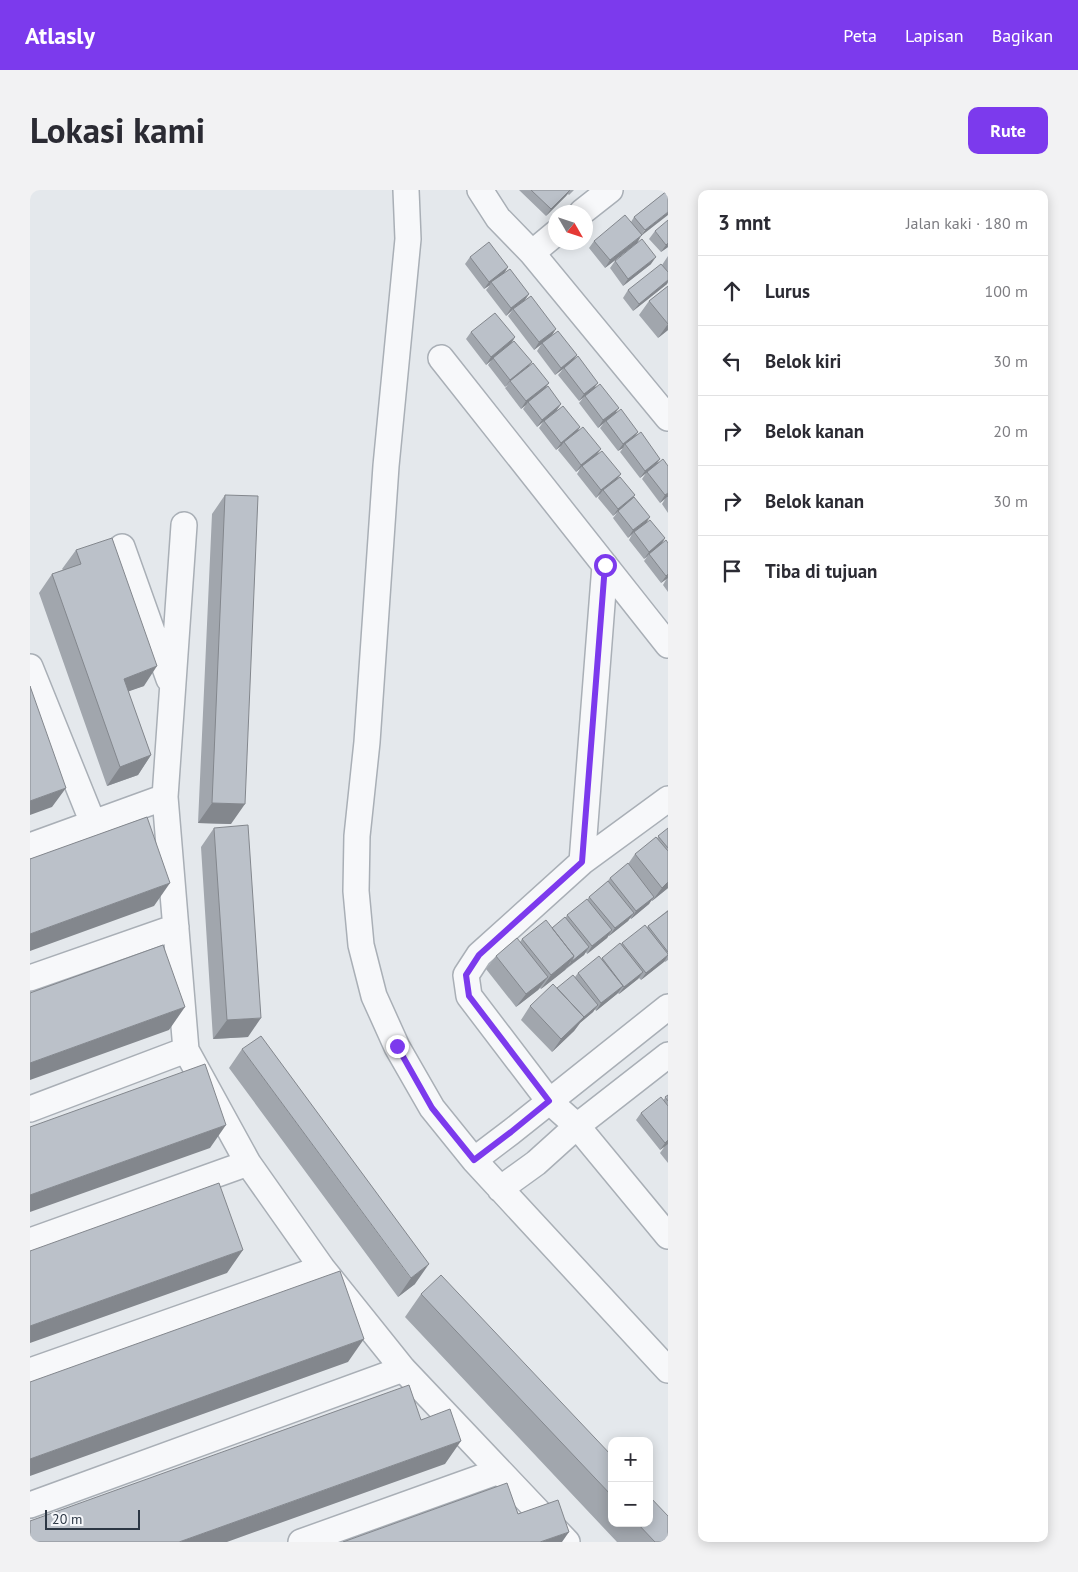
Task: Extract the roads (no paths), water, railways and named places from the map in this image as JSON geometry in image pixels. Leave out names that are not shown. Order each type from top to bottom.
[{"type":"street","points":[[406,190],[408,240],[386,466],[367,742],[357,836],[356,890],[361,945],[374,996],[397,1046],[432,1108],[500,1189],[668,1370]]},
{"type":"street","points":[[480,190],[498,218],[532,253],[668,418]]},
{"type":"street","points":[[591,205],[610,190]]},
{"type":"street","points":[[532,253],[548,240]]},
{"type":"street","points":[[441,358],[668,645]]},
{"type":"street","points":[[184,525],[165,797],[186,1050],[248,1163],[322,1268],[403,1370],[567,1542]]},
{"type":"street","points":[[122,547],[172,690]]},
{"type":"street","points":[[582,862],[605,565]]},
{"type":"street","points":[[30,667],[93,823]]},
{"type":"street","points":[[30,846],[165,797]]},
{"type":"street","points":[[668,799],[582,862],[479,955],[466,975],[469,996],[549,1101],[577,1126],[668,1236]]},
{"type":"street","points":[[30,978],[176,927]]},
{"type":"street","points":[[474,1160],[668,1007]]},
{"type":"street","points":[[30,1109],[186,1050]]},
{"type":"street","points":[[500,1189],[536,1163],[577,1126],[668,1055]]},
{"type":"street","points":[[30,1241],[248,1163]]},
{"type":"street","points":[[30,1372],[322,1268]]},
{"type":"street","points":[[30,1505],[403,1370]]},
{"type":"street","points":[[301,1542],[499,1471]]}]
